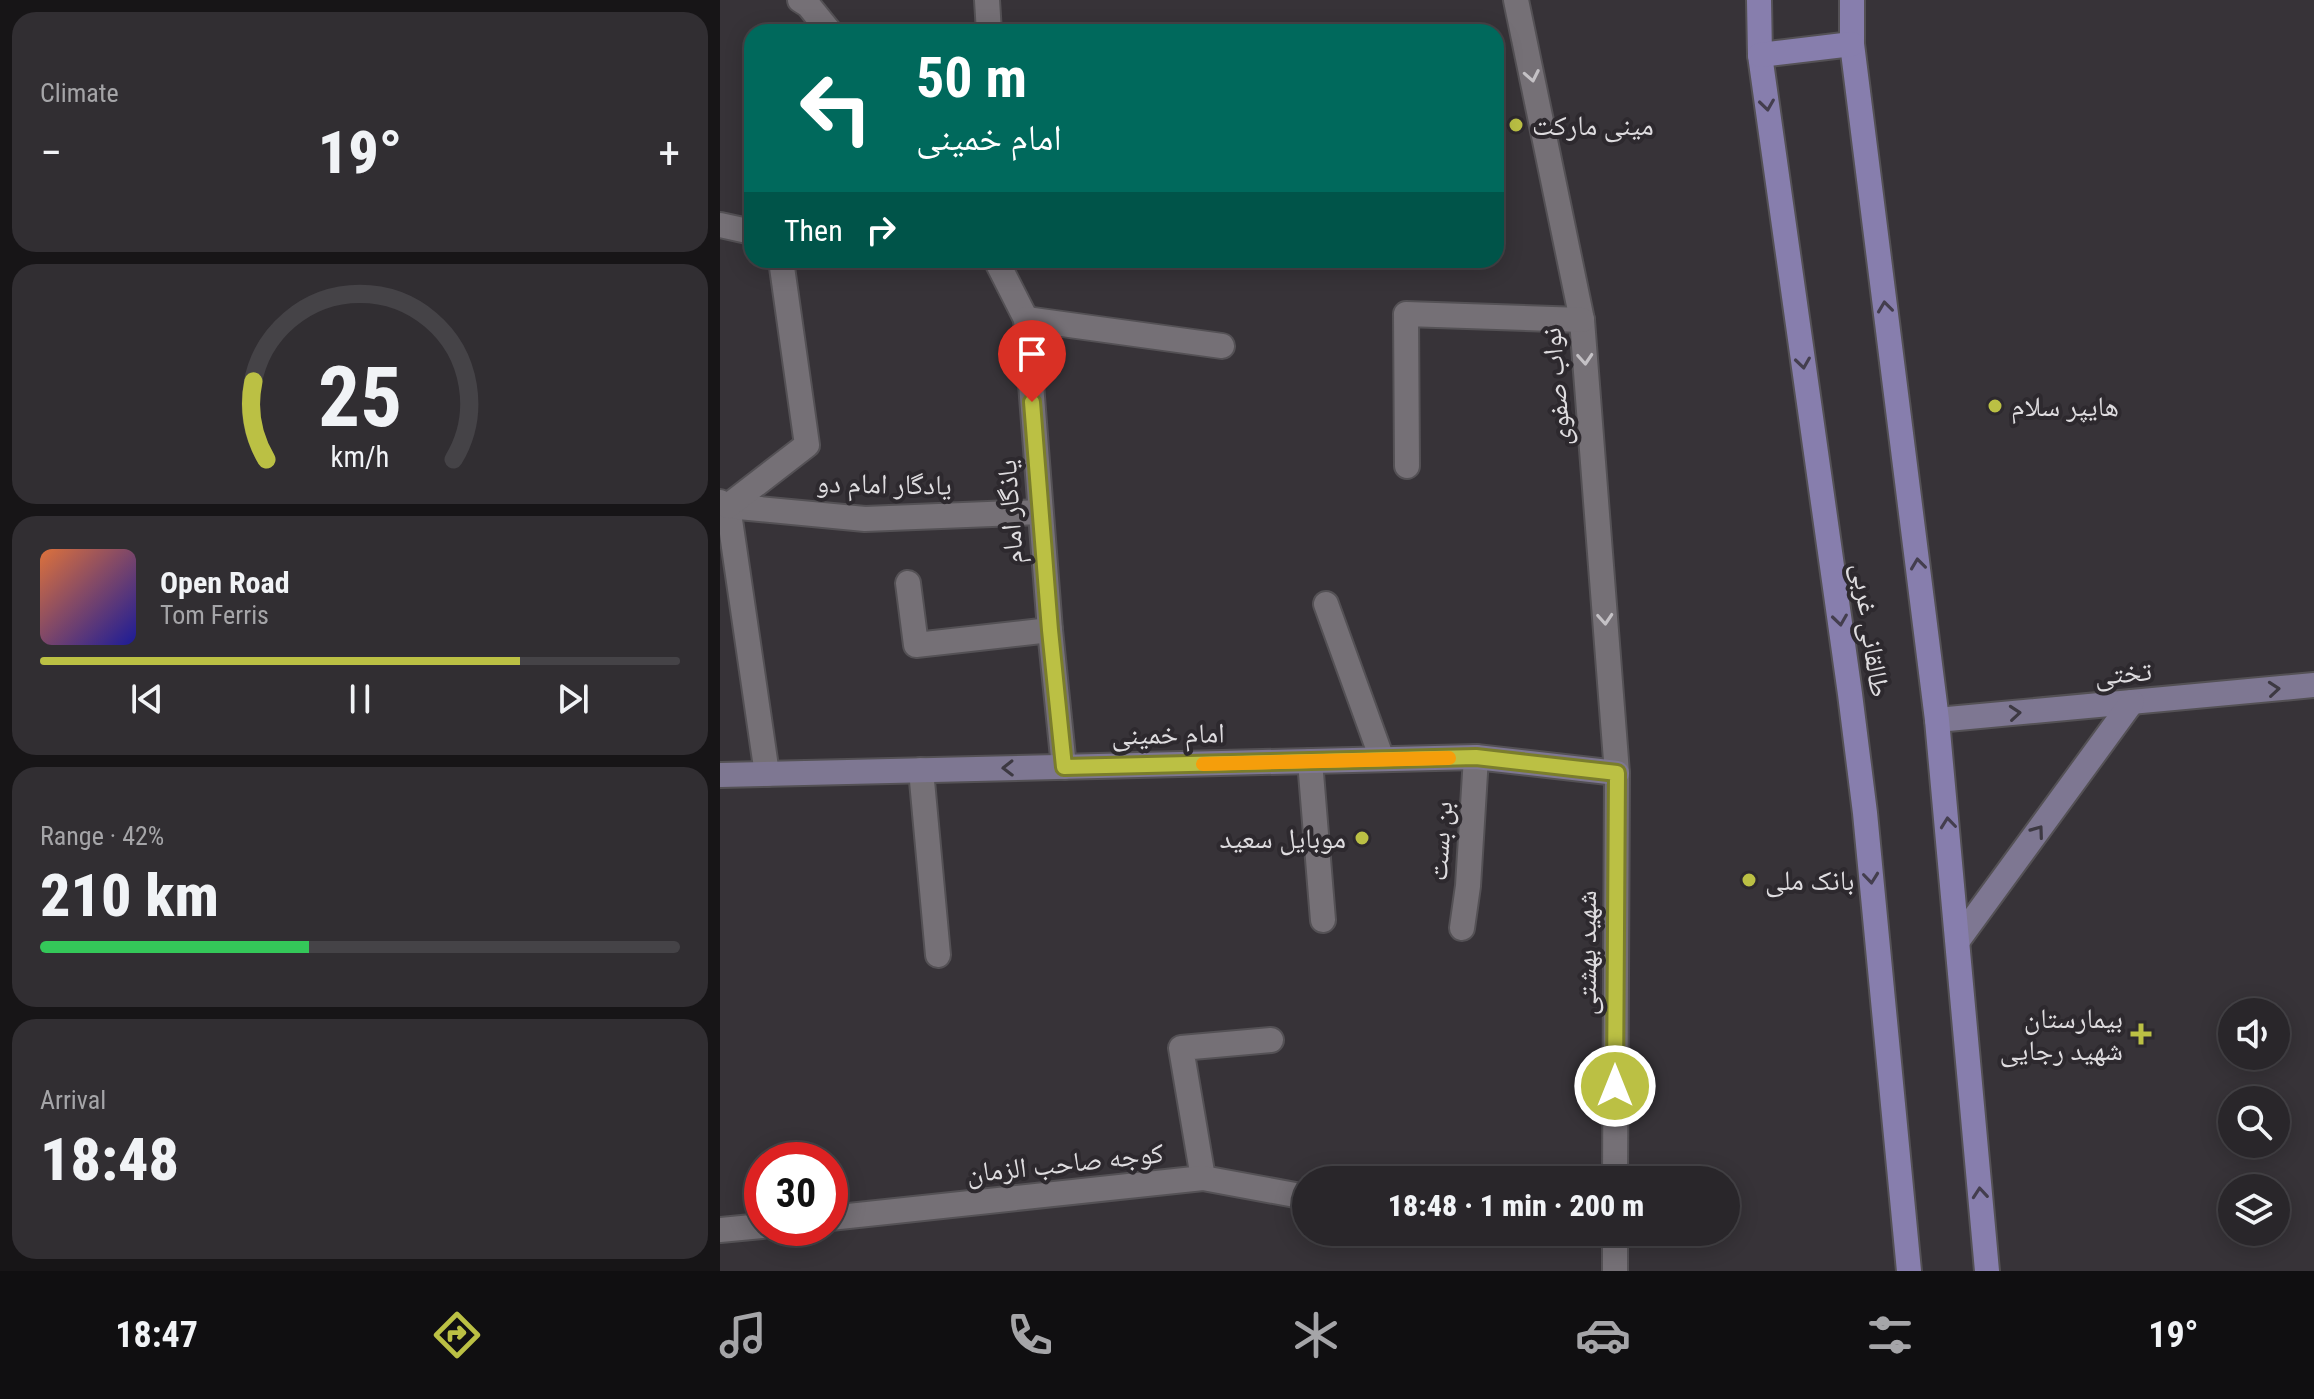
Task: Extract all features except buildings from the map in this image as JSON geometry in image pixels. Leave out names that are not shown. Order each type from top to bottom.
[{"type":"main road","name":"طالقانی غربی","points":[[1759,0],[1760,55],[1865,813],[1909,1271]]},
{"type":"main road","name":"طالقانی غربی","points":[[1852,0],[1852,44],[1937,720],[1987,1271]]},
{"type":"main road","points":[[1760,55],[1852,44]]},
{"type":"street","points":[[800,0],[823,24]]},
{"type":"street","points":[[987,0],[988,24]]},
{"type":"street","name":"نواب صفوی","points":[[1516,0],[1582,320],[1617,773]]},
{"type":"street","points":[[720,225],[744,230]]},
{"type":"street","points":[[767,774],[724,504],[807,445],[782,268]]},
{"type":"street","name":"یاذگار امام","points":[[1000,268],[1026,319],[1064,767]]},
{"type":"street","points":[[1407,466],[1406,314],[1582,320]]},
{"type":"street","points":[[1026,319],[1222,346]]},
{"type":"street","name":"یادگار امام دو","points":[[724,504],[865,519],[1040,512]]},
{"type":"street","points":[[908,583],[916,645],[1050,630]]},
{"type":"street","points":[[1326,604],[1382,759]]},
{"type":"street","name":"تختی","points":[[1937,720],[2314,685]]},
{"type":"street","points":[[1959,939],[2132,702]]},
{"type":"street","name":"امام خمینی","points":[[720,775],[1476,757],[1617,773]]},
{"type":"street","name":"بن بست","points":[[1462,928],[1468,886],[1476,757]]},
{"type":"street","points":[[1310,761],[1323,920]]},
{"type":"street","points":[[921,770],[938,955]]},
{"type":"street","name":"شهید بهشتی","points":[[1615,1166],[1617,773]]},
{"type":"street","points":[[1203,1178],[1181,1048],[1271,1040]]},
{"type":"street","name":"کوجه صاحب الزمان","points":[[848,1216],[1203,1178],[1292,1194]]},
{"type":"street","points":[[720,1230],[744,1228]]},
{"type":"street","points":[[1615,1246],[1615,1271]]},
{"type":"slow traffic","points":[[1203,764],[1449,758]]},
{"type":"place","name":"مینی مارکت","points":[[1516,125]]},
{"type":"place","name":"هایپر سلام","points":[[1995,406]]},
{"type":"place","name":"موبایل سعید","points":[[1362,838]]},
{"type":"place","name":"بانک ملی","points":[[1749,880]]},
{"type":"place","name":"بیمارستان شهید رجایی","points":[[2141,1034]]},
{"type":"route","points":[[1032,402],[1064,767],[1476,757],[1617,773],[1615,1086]]}]
